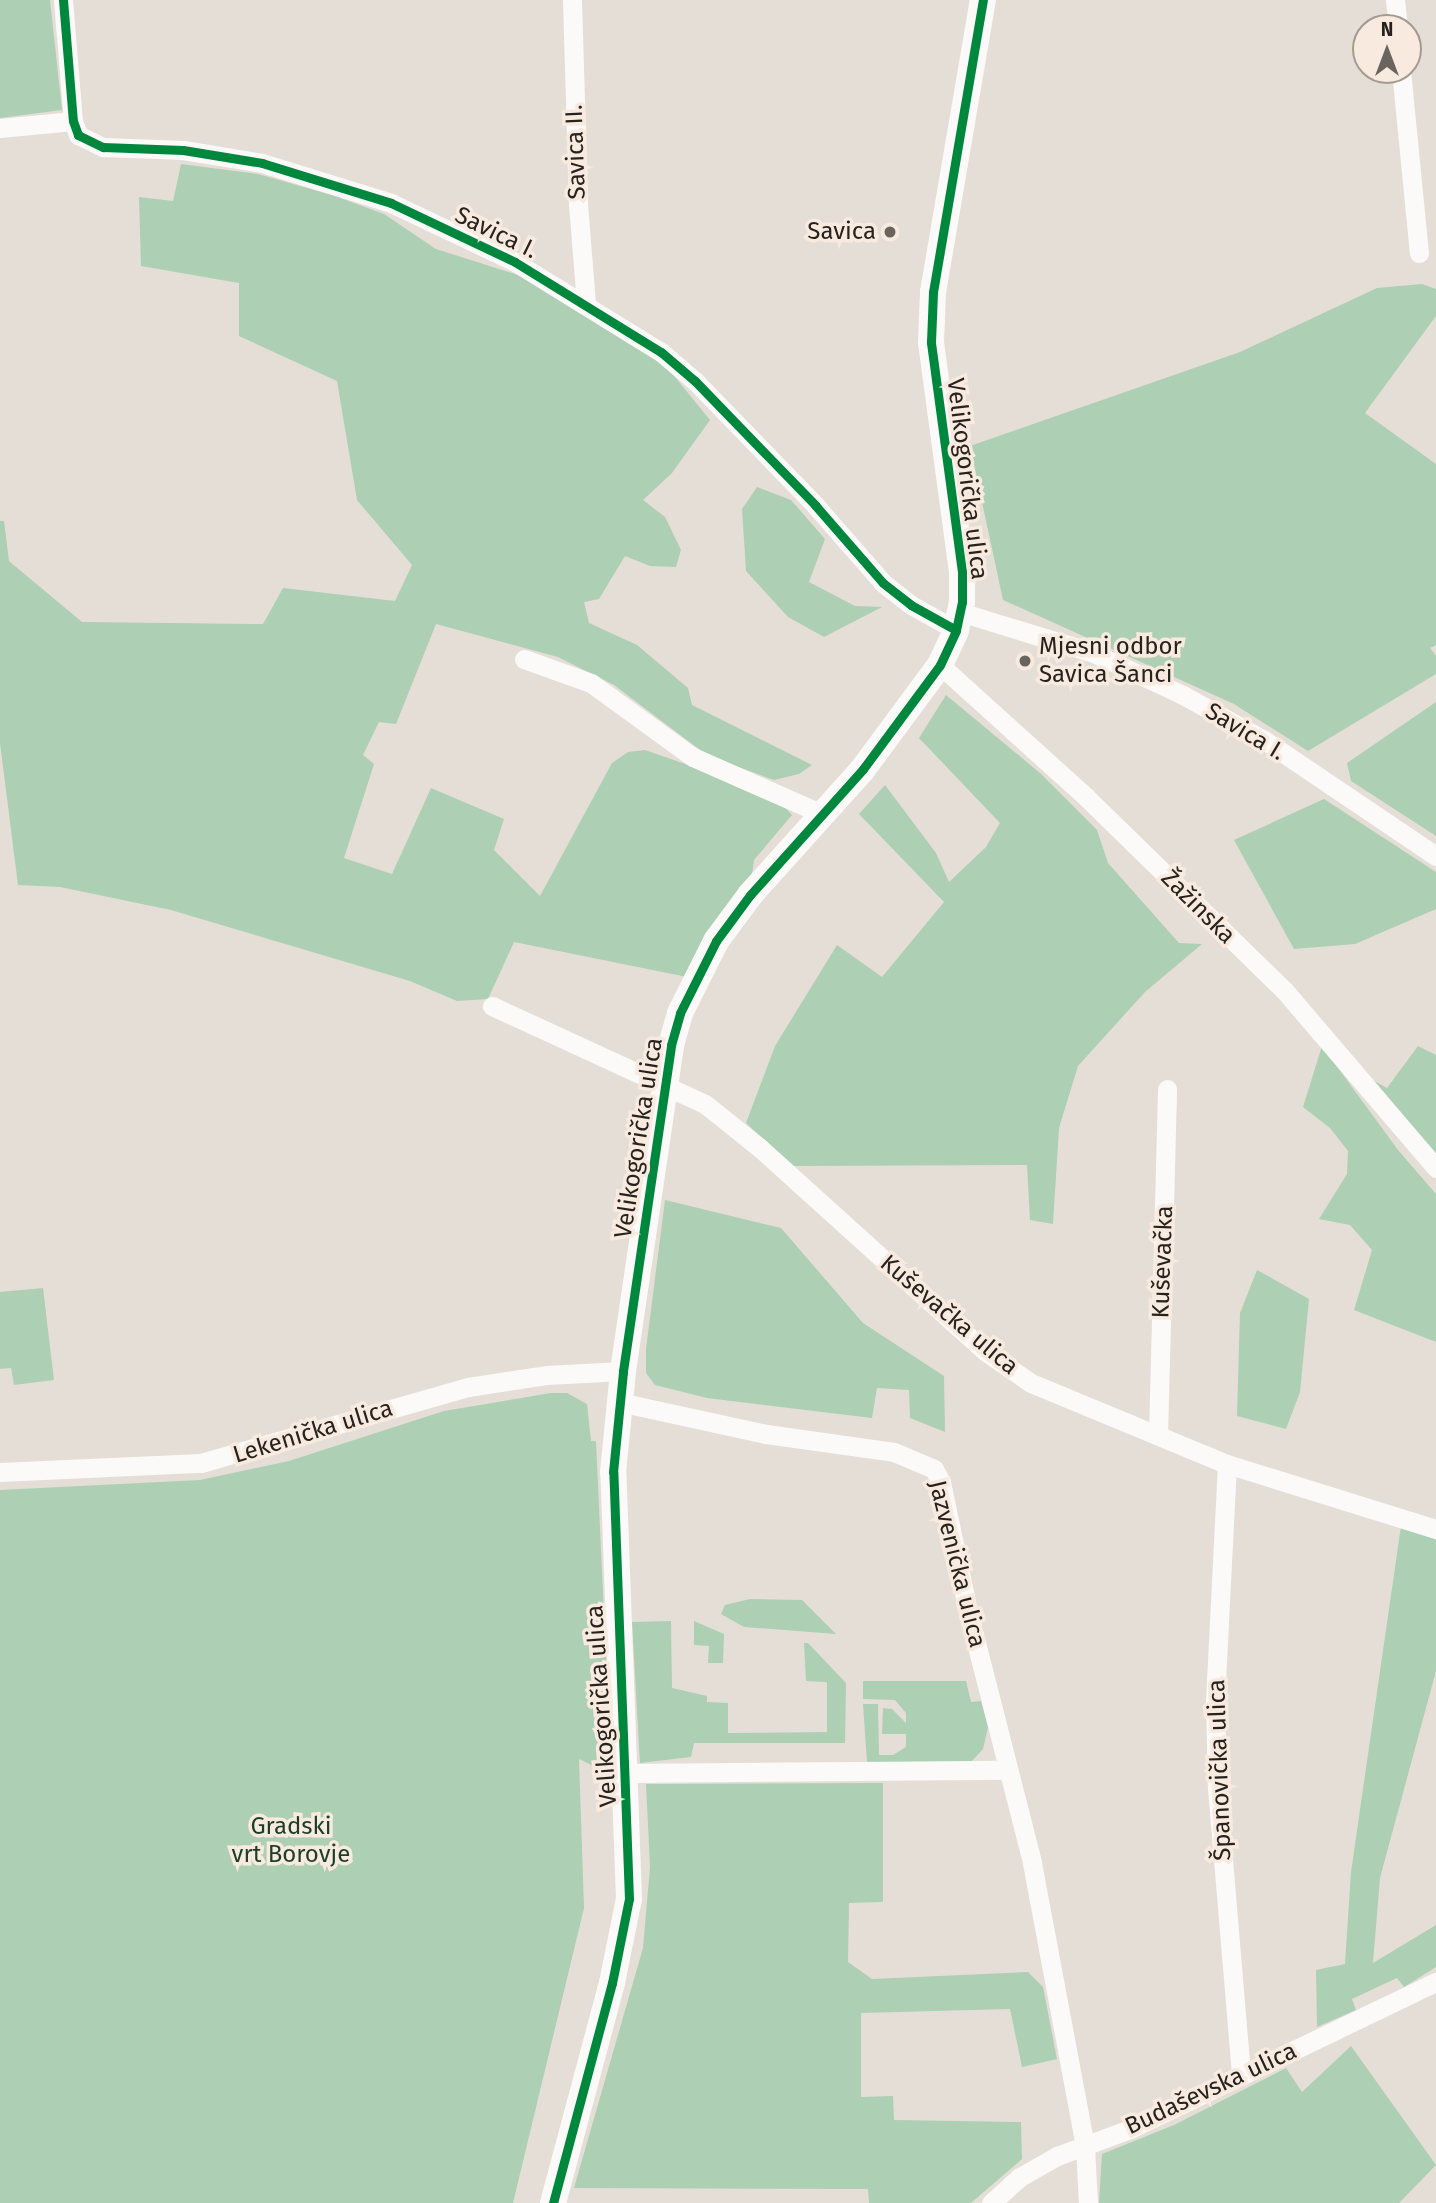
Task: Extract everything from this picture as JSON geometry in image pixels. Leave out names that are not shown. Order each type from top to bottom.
[{"type":"street","points":[[0,128],[73,121],[63,0]]},
{"type":"street","name":"Savica II.","points":[[572,0],[578,204],[586,304]]},
{"type":"street","name":"Velikogorička ulica","points":[[553,2203],[622,1943],[631,1874],[613,1517],[619,1402],[663,1084],[680,1013],[716,941],[820,813],[863,769],[940,664],[958,621],[958,534],[931,342],[942,231],[983,0]]},
{"type":"street","points":[[1402,84],[1419,253]]},
{"type":"street","name":"Savica I.","points":[[73,121],[78,135],[103,147],[224,155],[391,203],[515,262],[661,352],[695,381],[883,583],[911,605],[958,621],[1091,652],[1183,695],[1264,740],[1436,856]]},
{"type":"street","points":[[524,659],[591,683],[693,757],[820,813]]},
{"type":"street","name":"Žažinska","points":[[940,664],[1086,797],[1283,990],[1436,1168]]},
{"type":"street","name":"Kuševačka ulica","points":[[492,1006],[705,1104],[729,1121],[1009,1368],[1062,1397],[1227,1464],[1436,1529]]},
{"type":"street","name":"Kuševačka","points":[[1158,1435],[1167,1089]]},
{"type":"street","name":"Lekenička ulica","points":[[0,1472],[201,1463],[468,1387],[546,1375],[623,1371]]},
{"type":"street","name":"Jazvenička ulica","points":[[619,1402],[766,1434],[894,1452],[934,1469],[942,1482],[1006,1770],[1032,1863],[1085,2147],[1088,2203]]},
{"type":"street","name":"Španovička ulica","points":[[1227,1464],[1216,1726],[1241,2075]]},
{"type":"street","points":[[626,1773],[1006,1770]]},
{"type":"street","name":"Budaševska ulica","points":[[992,2203],[1020,2177],[1436,1982]]},
{"type":"green space","points":[[0,0],[50,0],[62,110],[0,118]]},
{"type":"green space","points":[[181,164],[258,174],[335,196],[384,214],[436,249],[534,280],[662,361],[710,420],[672,473],[643,500],[665,517],[681,550],[676,567],[650,566],[625,556],[599,599],[584,602],[589,623],[637,645],[688,688],[692,705],[812,765],[799,774],[774,780],[708,756],[614,685],[558,657],[436,624],[396,724],[379,722],[363,755],[374,764],[344,858],[392,874],[431,788],[504,819],[494,850],[540,896],[612,763],[628,752],[645,750],[740,783],[782,804],[792,815],[754,860],[752,874],[687,977],[514,942],[488,999],[457,1001],[410,981],[171,910],[60,887],[18,885],[0,743],[0,521],[4,521],[9,561],[82,622],[263,624],[283,588],[395,601],[412,565],[357,500],[337,381],[239,336],[239,283],[141,266],[139,197],[173,201]]},
{"type":"green space","points":[[1422,284],[1436,289],[1436,316],[1365,413],[1436,464],[1436,645],[1430,648],[1436,656],[1436,674],[1308,751],[1234,704],[1003,600],[970,446],[1240,352],[1377,288]]},
{"type":"green space","points":[[757,487],[791,500],[825,539],[809,582],[855,606],[882,607],[824,637],[788,617],[746,571],[742,509]]},
{"type":"green space","points":[[946,695],[1040,773],[1097,830],[1108,863],[1179,943],[1202,944],[1145,992],[1078,1066],[1059,1128],[1053,1224],[1030,1220],[1027,1165],[793,1166],[746,1123],[775,1046],[837,945],[882,977],[944,902],[859,814],[885,785],[936,853],[949,882],[986,847],[1000,823],[919,738]]},
{"type":"green space","points":[[1436,702],[1436,836],[1351,781],[1347,763]]},
{"type":"green space","points":[[1324,799],[1436,872],[1436,909],[1355,944],[1294,949],[1234,840]]},
{"type":"green space","points":[[1322,1046],[1398,1150],[1436,1194],[1436,1342],[1354,1310],[1372,1250],[1350,1225],[1319,1219],[1347,1174],[1348,1151],[1330,1128],[1303,1107]]},
{"type":"green space","points":[[1418,1046],[1436,1055],[1436,1159],[1367,1077],[1387,1088]]},
{"type":"green space","points":[[665,1200],[781,1228],[863,1323],[944,1376],[945,1432],[910,1418],[909,1390],[877,1388],[872,1418],[707,1398],[655,1385],[646,1373],[646,1349]]},
{"type":"green space","points":[[1257,1270],[1309,1299],[1300,1392],[1286,1429],[1237,1416],[1240,1313]]},
{"type":"green space","points":[[43,1288],[54,1380],[14,1385],[11,1368],[0,1369],[0,1292]]},
{"type":"green space","name":"Gradski vrt Borovje","points":[[551,1393],[567,1393],[587,1404],[591,1441],[596,1441],[611,1767],[604,1771],[579,1759],[584,1908],[513,2203],[0,2203],[0,1490],[200,1480],[289,1461],[444,1411]]},
{"type":"green space","points":[[1401,1526],[1436,1538],[1436,1671],[1380,1878],[1373,1963],[1436,1925],[1436,1967],[1404,1987],[1397,1978],[1352,1999],[1356,2010],[1317,2027],[1316,1970],[1345,1964],[1351,1872]]},
{"type":"green space","points":[[750,1599],[802,1600],[836,1634],[744,1627],[721,1614],[725,1605]]},
{"type":"green space","points":[[671,1621],[672,1688],[707,1696],[707,1702],[728,1703],[728,1733],[827,1732],[827,1682],[806,1681],[804,1643],[808,1643],[846,1683],[845,1743],[694,1743],[691,1757],[640,1763],[632,1622]]},
{"type":"green space","points":[[694,1621],[724,1634],[723,1663],[708,1663],[709,1646],[694,1645]]},
{"type":"green space","points":[[863,1681],[966,1681],[971,1702],[981,1701],[988,1727],[983,1749],[971,1762],[867,1762],[863,1704],[878,1704],[879,1755],[893,1755],[906,1747],[906,1734],[882,1734],[883,1708],[892,1709],[906,1723],[906,1713],[895,1700],[863,1699]]},
{"type":"green space","points":[[883,1783],[883,1902],[849,1903],[848,1962],[872,1979],[1028,1972],[1043,1987],[1057,2059],[1022,2067],[1010,2009],[861,2013],[861,2097],[893,2096],[894,2120],[1021,2122],[1022,2159],[971,2203],[869,2203],[868,2189],[574,2188],[643,1948],[650,1867],[646,1784]]},
{"type":"green space","points":[[1351,2046],[1436,2165],[1399,2203],[1099,2203],[1102,2154],[1174,2125],[1286,2068],[1302,2092]]},
{"type":"cycle path","points":[[63,0],[73,121],[78,135],[103,147],[183,150],[262,163],[391,203],[515,262],[661,352],[695,381],[815,505],[883,583],[911,605],[956,630]]},
{"type":"cycle path","points":[[553,2203],[612,1983],[629,1899],[613,1472],[623,1371],[671,1045],[680,1013],[716,941],[750,895],[863,769],[940,665],[956,630],[962,602],[962,572],[931,342],[933,292],[983,0]]},
{"type":"place","name":"Savica","points":[[890,232]]},
{"type":"place","name":"Mjesni odbor Savica Šanci","points":[[1025,661]]}]
